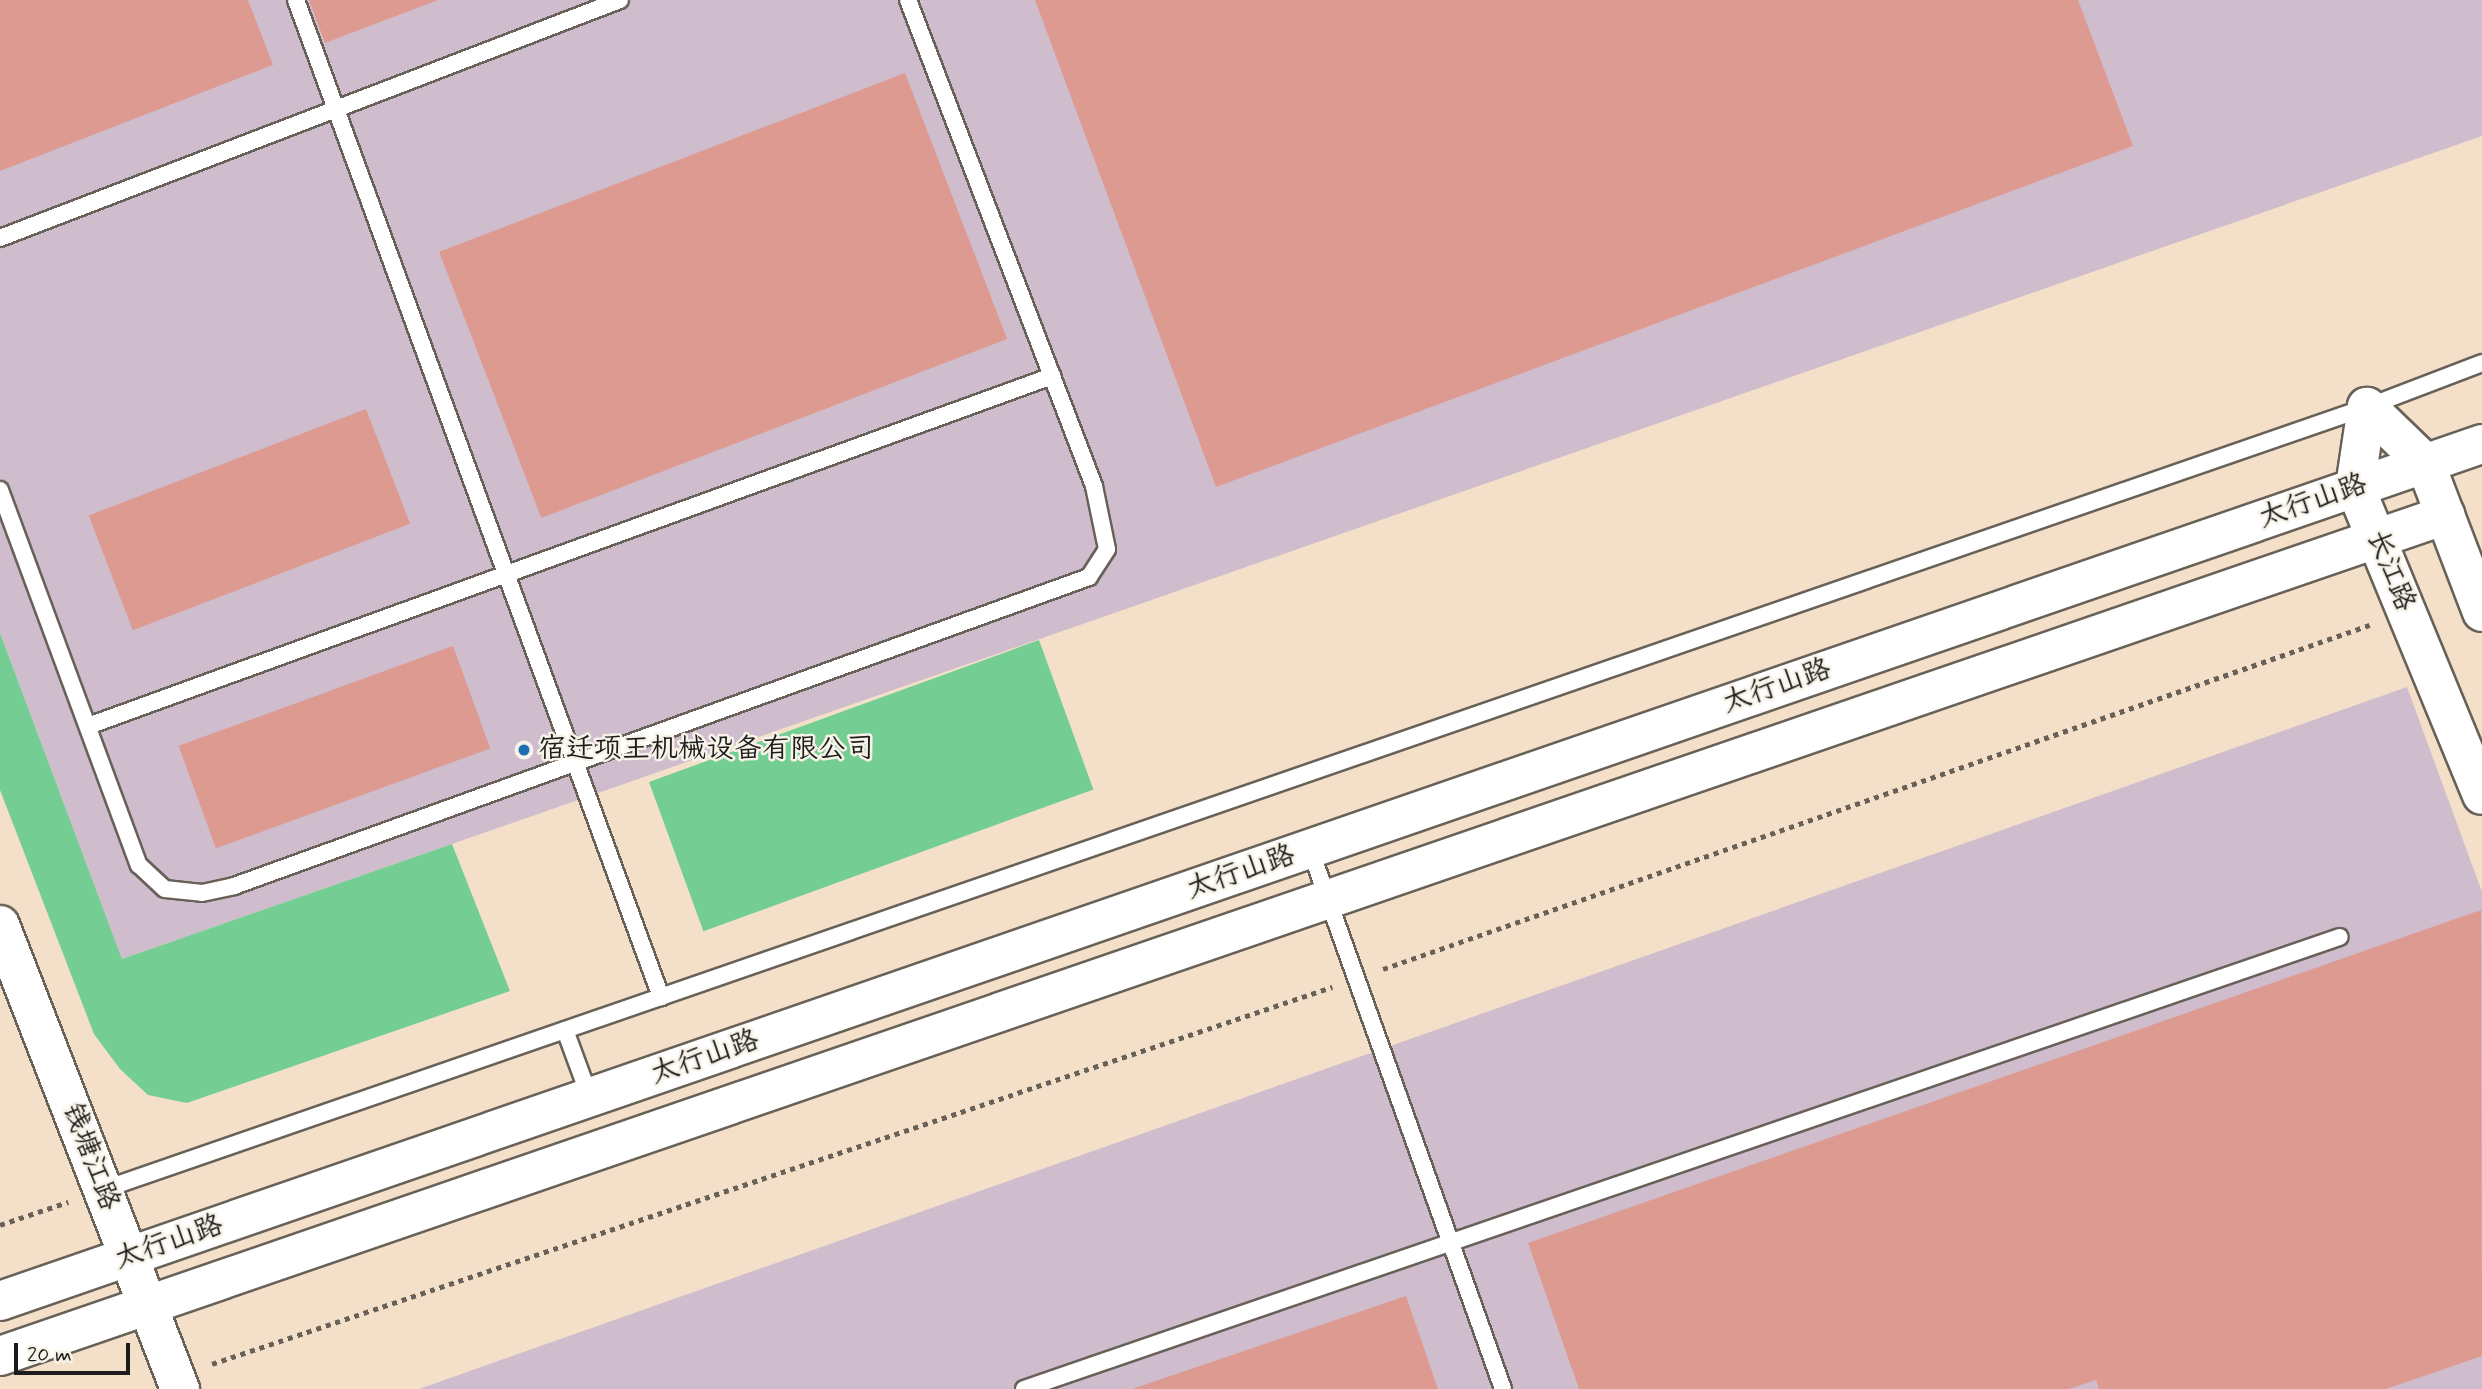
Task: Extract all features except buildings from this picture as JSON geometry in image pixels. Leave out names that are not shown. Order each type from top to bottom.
[{"type":"street","points":[[2367,407],[2426,463],[2479,595]]},
{"type":"street","points":[[2355,487],[2367,407]]},
{"type":"street","name":"太行山路","points":[[0,1301],[2482,444]]},
{"type":"street","name":"长江路","points":[[2355,487],[2482,795]]},
{"type":"street","name":"太行山路","points":[[0,1356],[2445,515]]},
{"type":"street","name":"钱塘江路","points":[[0,925],[177,1383]]},
{"type":"lane","points":[[296,0],[338,108],[660,997]]},
{"type":"lane","points":[[0,239],[620,0]]},
{"type":"lane","points":[[0,490],[139,865],[165,889],[202,893],[234,886],[1089,577],[1107,549],[1103,517],[908,0]]},
{"type":"lane","points":[[102,1191],[2367,407],[2482,363]]},
{"type":"lane","points":[[88,726],[1052,376]]},
{"type":"lane","points":[[1310,849],[1503,1389]]},
{"type":"lane","points":[[1024,1389],[2340,937]]},
{"type":"lane","points":[[565,1030],[590,1098]]},
{"type":"path","points":[[177,1383],[1357,979],[2407,612]]},
{"type":"path","points":[[0,1225],[102,1191]]},
{"type":"shaded area","points":[[0,0],[2482,0],[2482,136],[122,959],[0,633]]},
{"type":"shaded area","points":[[2407,687],[2482,892],[2482,1389],[419,1389]]},
{"type":"green space","points":[[0,633],[122,959],[452,844],[510,991],[187,1103],[148,1095],[120,1069],[94,1034],[0,790]]},
{"type":"green space","points":[[1039,640],[1093,789],[703,931],[649,782]]},
{"type":"place","name":"宿迁项王机械设备有限公司","points":[[524,750]]}]
